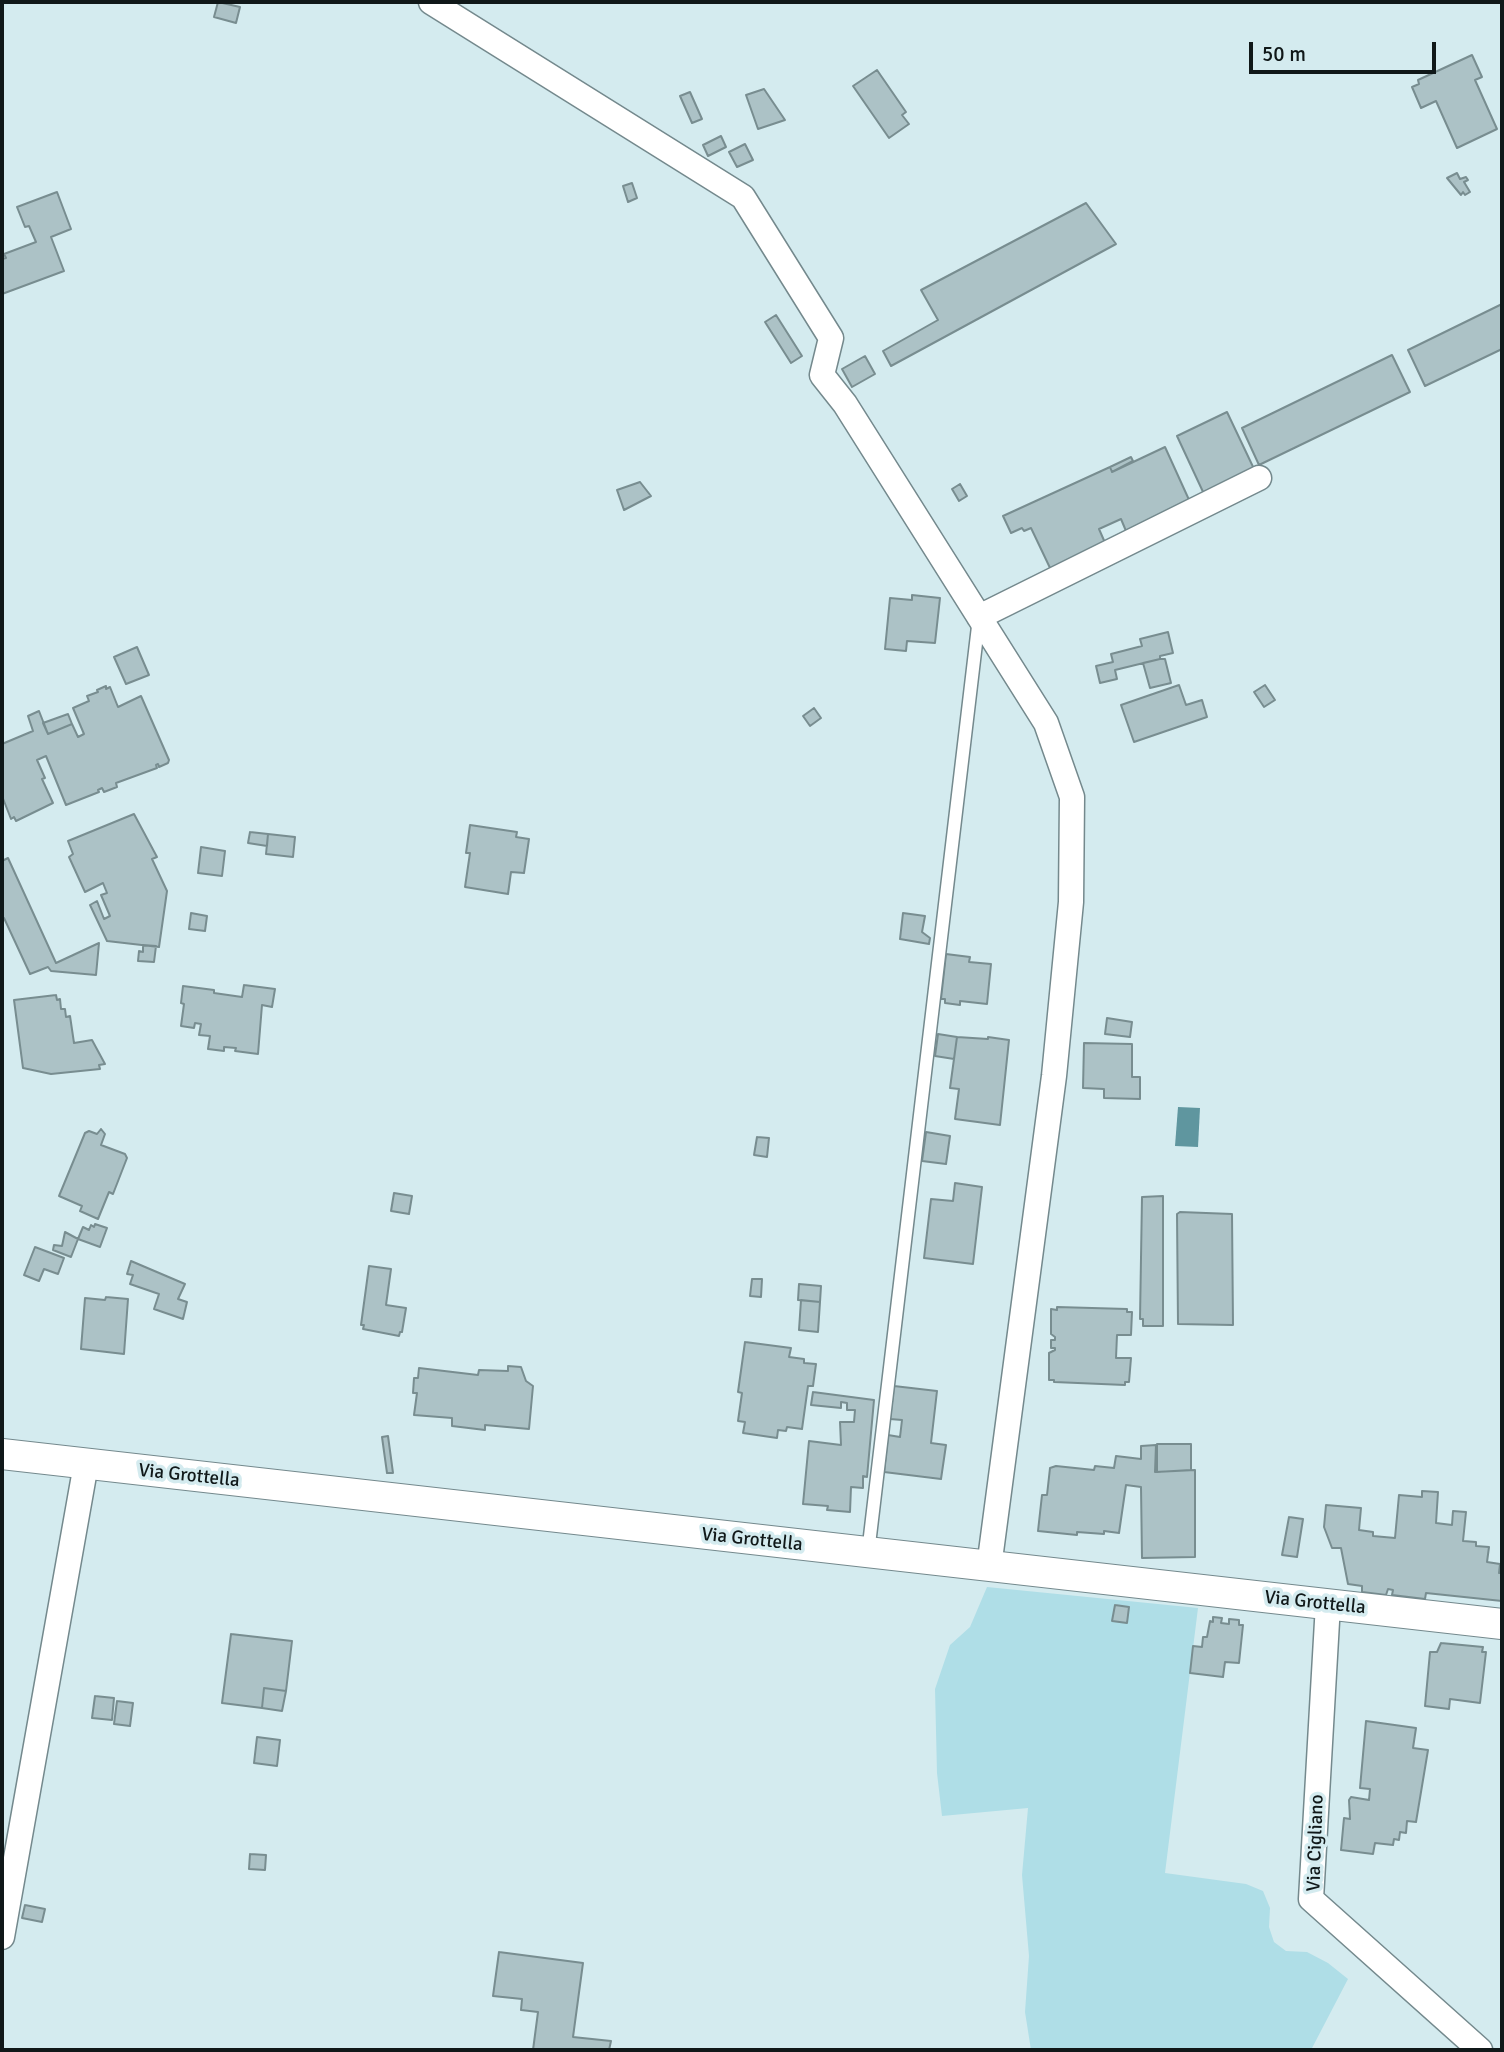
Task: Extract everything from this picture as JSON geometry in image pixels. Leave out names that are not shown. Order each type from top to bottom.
[{"type":"street","points":[[431,2],[743,197],[831,338],[822,375],[845,404],[1046,723],[1072,797],[1071,902],[1054,1076],[989,1567]]},
{"type":"street","points":[[979,617],[1259,478]]},
{"type":"street","name":"Via Grottella","points":[[2,1454],[1502,1624]]},
{"type":"street","points":[[2,1937],[86,1465]]},
{"type":"street","name":"Via Cigliano","points":[[1328,1604],[1311,1899],[1480,2050]]},
{"type":"lane","points":[[868,1553],[979,617]]},
{"type":"shaded area","points":[[1178,1107],[1200,1108],[1198,1147],[1175,1146]]},
{"type":"shaded area","points":[[987,1587],[1198,1608],[1165,1873],[1246,1884],[1263,1891],[1270,1908],[1269,1927],[1274,1942],[1286,1951],[1307,1952],[1328,1963],[1348,1979],[1311,2050],[1031,2050],[1025,2012],[1029,1956],[1022,1875],[1028,1808],[942,1816],[937,1773],[935,1689],[950,1645],[970,1627]]},
{"type":"building","points":[[218,2],[240,7],[236,23],[214,17]]},
{"type":"building","points":[[1472,55],[1482,77],[1475,80],[1497,129],[1457,148],[1436,101],[1421,108],[1412,87],[1419,84],[1418,80]]},
{"type":"building","points":[[877,70],[906,112],[902,115],[909,124],[889,138],[853,86]]},
{"type":"building","points":[[764,89],[785,120],[758,129],[746,95]]},
{"type":"building","points":[[690,92],[702,119],[692,123],[680,96]]},
{"type":"building","points":[[721,136],[726,147],[708,156],[703,145]]},
{"type":"building","points":[[745,144],[753,160],[737,167],[729,152]]},
{"type":"building","points":[[1457,173],[1460,179],[1466,177],[1468,180],[1464,182],[1470,192],[1465,195],[1463,192],[1461,195],[1447,178]]},
{"type":"building","points":[[632,183],[637,198],[628,202],[623,186]]},
{"type":"building","points":[[57,192],[71,229],[51,237],[64,271],[2,294],[2,259],[6,258],[4,254],[36,242],[29,226],[25,227],[17,207]]},
{"type":"building","points":[[1086,203],[1116,244],[891,366],[883,351],[938,320],[921,290]]},
{"type":"building","points":[[1502,304],[1502,349],[1425,386],[1408,350]]},
{"type":"building","points":[[776,315],[802,356],[791,363],[765,322]]},
{"type":"building","points":[[1392,355],[1410,392],[1259,465],[1242,428]]},
{"type":"building","points":[[865,356],[875,374],[852,387],[842,369]]},
{"type":"building","points":[[1227,412],[1255,471],[1204,494],[1177,436]]},
{"type":"building","points":[[1165,447],[1190,502],[1126,531],[1121,519],[1099,529],[1106,545],[1051,570],[1031,528],[1024,531],[1022,528],[1011,533],[1003,516],[1110,467],[1112,472]]},
{"type":"building","points":[[1131,457],[1133,461],[1112,472],[1110,467]]},
{"type":"building","points":[[640,482],[651,496],[624,510],[617,490]]},
{"type":"building","points":[[960,484],[967,496],[959,501],[952,489]]},
{"type":"building","points":[[912,595],[940,598],[935,643],[907,641],[906,651],[885,649],[890,598],[912,600]]},
{"type":"building","points":[[1168,632],[1173,653],[1160,656],[1160,659],[1115,670],[1117,679],[1100,683],[1096,666],[1113,662],[1111,654],[1142,646],[1140,639]]},
{"type":"building","points":[[137,647],[149,675],[126,684],[114,657]]},
{"type":"building","points":[[1165,659],[1171,683],[1150,688],[1143,663]]},
{"type":"building","points":[[1179,685],[1186,705],[1202,700],[1207,717],[1134,742],[1121,705]]},
{"type":"building","points":[[1265,685],[1275,700],[1264,707],[1254,692]]},
{"type":"building","points":[[106,686],[106,689],[110,687],[118,707],[141,696],[168,763],[159,767],[158,764],[157,768],[116,783],[117,787],[104,792],[102,788],[99,792],[66,805],[46,756],[37,760],[53,803],[16,821],[14,817],[11,819],[2,796],[2,744],[33,731],[28,716],[39,711],[48,734],[72,724],[78,737],[84,734],[73,708],[89,701],[87,696]]},
{"type":"building","points":[[814,708],[821,718],[810,726],[803,716]]},
{"type":"building","points":[[68,714],[72,724],[48,734],[43,723]]},
{"type":"building","points":[[134,814],[157,857],[152,859],[167,891],[159,947],[107,941],[90,905],[97,901],[104,919],[110,916],[101,895],[107,893],[103,883],[85,892],[69,857],[73,854],[68,841]]},
{"type":"building","points":[[470,825],[517,832],[516,837],[529,839],[524,873],[511,872],[508,894],[465,887],[470,853],[466,853]]},
{"type":"building","points":[[250,832],[268,834],[267,846],[248,843]]},
{"type":"building","points":[[268,834],[295,837],[293,857],[266,854]]},
{"type":"building","points":[[201,847],[225,851],[222,876],[198,873]]},
{"type":"building","points":[[8,858],[56,963],[99,943],[96,975],[51,971],[48,967],[30,974],[4,918],[2,919],[2,861]]},
{"type":"building","points":[[191,913],[207,916],[205,931],[189,929]]},
{"type":"building","points":[[903,913],[925,916],[922,932],[930,938],[929,944],[900,939]]},
{"type":"building","points":[[143,945],[156,946],[154,962],[138,961]]},
{"type":"building","points":[[946,954],[970,957],[969,962],[991,964],[987,1004],[960,1001],[960,1005],[945,1003],[945,999],[941,999]]},
{"type":"building","points":[[244,985],[275,989],[272,1007],[262,1005],[258,1054],[235,1051],[236,1048],[224,1047],[224,1051],[208,1049],[210,1036],[199,1035],[201,1024],[195,1023],[194,1028],[181,1026],[183,986],[242,997]]},
{"type":"building","points":[[56,995],[57,1000],[60,999],[61,1009],[65,1009],[66,1017],[70,1016],[74,1043],[92,1040],[105,1064],[99,1065],[100,1069],[51,1074],[23,1068],[14,1000]]},
{"type":"building","points":[[1107,1018],[1132,1022],[1130,1037],[1105,1034]]},
{"type":"building","points":[[938,1034],[957,1037],[954,1059],[935,1056]]},
{"type":"building","points":[[957,1037],[1009,1040],[1000,1125],[955,1119],[959,1089],[950,1088]]},
{"type":"building","points":[[1084,1043],[1132,1044],[1132,1077],[1140,1077],[1140,1099],[1104,1098],[1104,1089],[1083,1088]]},
{"type":"building","points":[[101,1129],[105,1134],[101,1145],[125,1154],[127,1158],[113,1194],[109,1192],[98,1219],[80,1211],[82,1206],[59,1196],[85,1133],[89,1131],[97,1134]]},
{"type":"building","points":[[926,1132],[950,1136],[946,1164],[922,1161]]},
{"type":"building","points":[[757,1137],[769,1138],[767,1157],[754,1155]]},
{"type":"building","points":[[955,1183],[982,1187],[973,1264],[924,1258],[931,1199],[953,1201]]},
{"type":"building","points":[[394,1193],[412,1196],[409,1214],[391,1211]]},
{"type":"building","points":[[1163,1196],[1163,1326],[1143,1326],[1143,1319],[1140,1319],[1142,1197]]},
{"type":"building","points":[[1177,1214],[1232,1214],[1233,1325],[1178,1324]]},
{"type":"building","points":[[95,1224],[107,1228],[100,1247],[78,1239],[83,1227],[89,1230],[91,1225],[94,1227]]},
{"type":"building","points":[[65,1232],[78,1239],[71,1257],[53,1250],[54,1245],[62,1246]]},
{"type":"building","points":[[35,1247],[64,1258],[58,1274],[44,1269],[39,1281],[24,1275]]},
{"type":"building","points":[[131,1261],[185,1284],[178,1299],[187,1302],[183,1319],[154,1309],[159,1294],[130,1284],[133,1275],[127,1274]]},
{"type":"building","points":[[369,1266],[391,1269],[386,1305],[406,1308],[399,1336],[363,1329],[364,1325],[361,1325]]},
{"type":"building","points":[[752,1279],[762,1279],[761,1297],[750,1296]]},
{"type":"building","points":[[799,1284],[821,1286],[820,1302],[798,1300]]},
{"type":"building","points":[[106,1297],[128,1299],[124,1354],[81,1349],[85,1298],[105,1300]]},
{"type":"building","points":[[801,1300],[820,1302],[818,1332],[799,1330]]},
{"type":"building","points":[[1057,1307],[1127,1309],[1127,1312],[1132,1312],[1131,1335],[1117,1335],[1116,1358],[1131,1358],[1129,1382],[1125,1382],[1125,1385],[1049,1380],[1049,1353],[1055,1350],[1051,1348],[1051,1340],[1055,1340],[1055,1337],[1051,1334],[1051,1309],[1057,1310]]},
{"type":"building","points":[[745,1342],[791,1348],[789,1357],[816,1364],[813,1386],[808,1386],[802,1429],[787,1427],[786,1431],[778,1430],[777,1438],[743,1433],[745,1422],[738,1421],[742,1393],[738,1392]]},
{"type":"building","points":[[508,1366],[521,1367],[526,1381],[533,1386],[529,1429],[485,1425],[485,1430],[452,1426],[452,1418],[414,1415],[417,1393],[413,1393],[414,1378],[418,1378],[419,1368],[478,1375],[479,1370],[508,1371]]},
{"type":"building","points":[[894,1386],[937,1391],[931,1443],[946,1445],[941,1479],[884,1472],[888,1435],[900,1437],[902,1420],[890,1419]]},
{"type":"building","points":[[813,1392],[874,1400],[867,1477],[863,1476],[863,1488],[851,1487],[850,1512],[827,1510],[828,1506],[803,1504],[809,1441],[841,1445],[840,1422],[854,1422],[855,1410],[847,1410],[847,1403],[841,1402],[841,1408],[811,1405]]},
{"type":"building","points":[[388,1436],[393,1473],[387,1473],[382,1437]]},
{"type":"building","points":[[1157,1444],[1191,1444],[1191,1470],[1157,1472]]},
{"type":"building","points":[[1156,1445],[1155,1472],[1195,1470],[1195,1557],[1142,1558],[1141,1487],[1126,1485],[1119,1533],[1077,1532],[1077,1535],[1038,1531],[1042,1495],[1047,1495],[1050,1468],[1114,1468],[1116,1456],[1141,1459],[1141,1446]]},
{"type":"building","points":[[1422,1491],[1438,1492],[1436,1523],[1452,1525],[1453,1511],[1466,1512],[1463,1541],[1489,1547],[1487,1562],[1500,1564],[1502,1601],[1426,1593],[1425,1599],[1392,1595],[1393,1590],[1388,1589],[1386,1595],[1362,1592],[1362,1586],[1348,1584],[1341,1548],[1332,1548],[1324,1527],[1326,1505],[1361,1508],[1359,1530],[1373,1532],[1373,1536],[1395,1538],[1399,1495],[1422,1497]]},
{"type":"building","points":[[1289,1517],[1303,1519],[1297,1557],[1282,1555]]},
{"type":"building","points":[[1115,1605],[1129,1607],[1127,1623],[1112,1621]]},
{"type":"building","points":[[1213,1617],[1222,1618],[1221,1623],[1229,1624],[1229,1619],[1239,1620],[1239,1625],[1243,1625],[1239,1663],[1225,1662],[1223,1677],[1190,1673],[1193,1646],[1202,1647],[1203,1637],[1207,1637]]},
{"type":"building","points":[[231,1634],[292,1641],[286,1691],[264,1688],[262,1708],[222,1703]]},
{"type":"building","points":[[1441,1643],[1483,1647],[1482,1652],[1486,1652],[1480,1703],[1450,1699],[1449,1709],[1425,1706],[1430,1652],[1437,1652]]},
{"type":"building","points":[[264,1688],[286,1691],[282,1711],[262,1708]]},
{"type":"building","points":[[95,1696],[114,1698],[112,1720],[92,1718]]},
{"type":"building","points":[[117,1701],[133,1703],[130,1726],[114,1724]]},
{"type":"building","points":[[1366,1721],[1416,1728],[1413,1748],[1428,1750],[1416,1822],[1407,1821],[1406,1833],[1400,1832],[1399,1840],[1394,1839],[1393,1845],[1375,1843],[1373,1854],[1341,1850],[1344,1818],[1350,1819],[1349,1800],[1351,1797],[1369,1800],[1370,1789],[1360,1788]]},
{"type":"building","points":[[257,1737],[280,1740],[277,1766],[254,1763]]},
{"type":"building","points":[[250,1854],[266,1855],[265,1870],[249,1869]]},
{"type":"building","points":[[25,1905],[45,1909],[42,1922],[22,1918]]},
{"type":"building","points":[[499,1952],[583,1963],[573,2037],[611,2041],[609,2050],[533,2050],[538,2012],[521,2010],[522,1999],[493,1996]]}]
